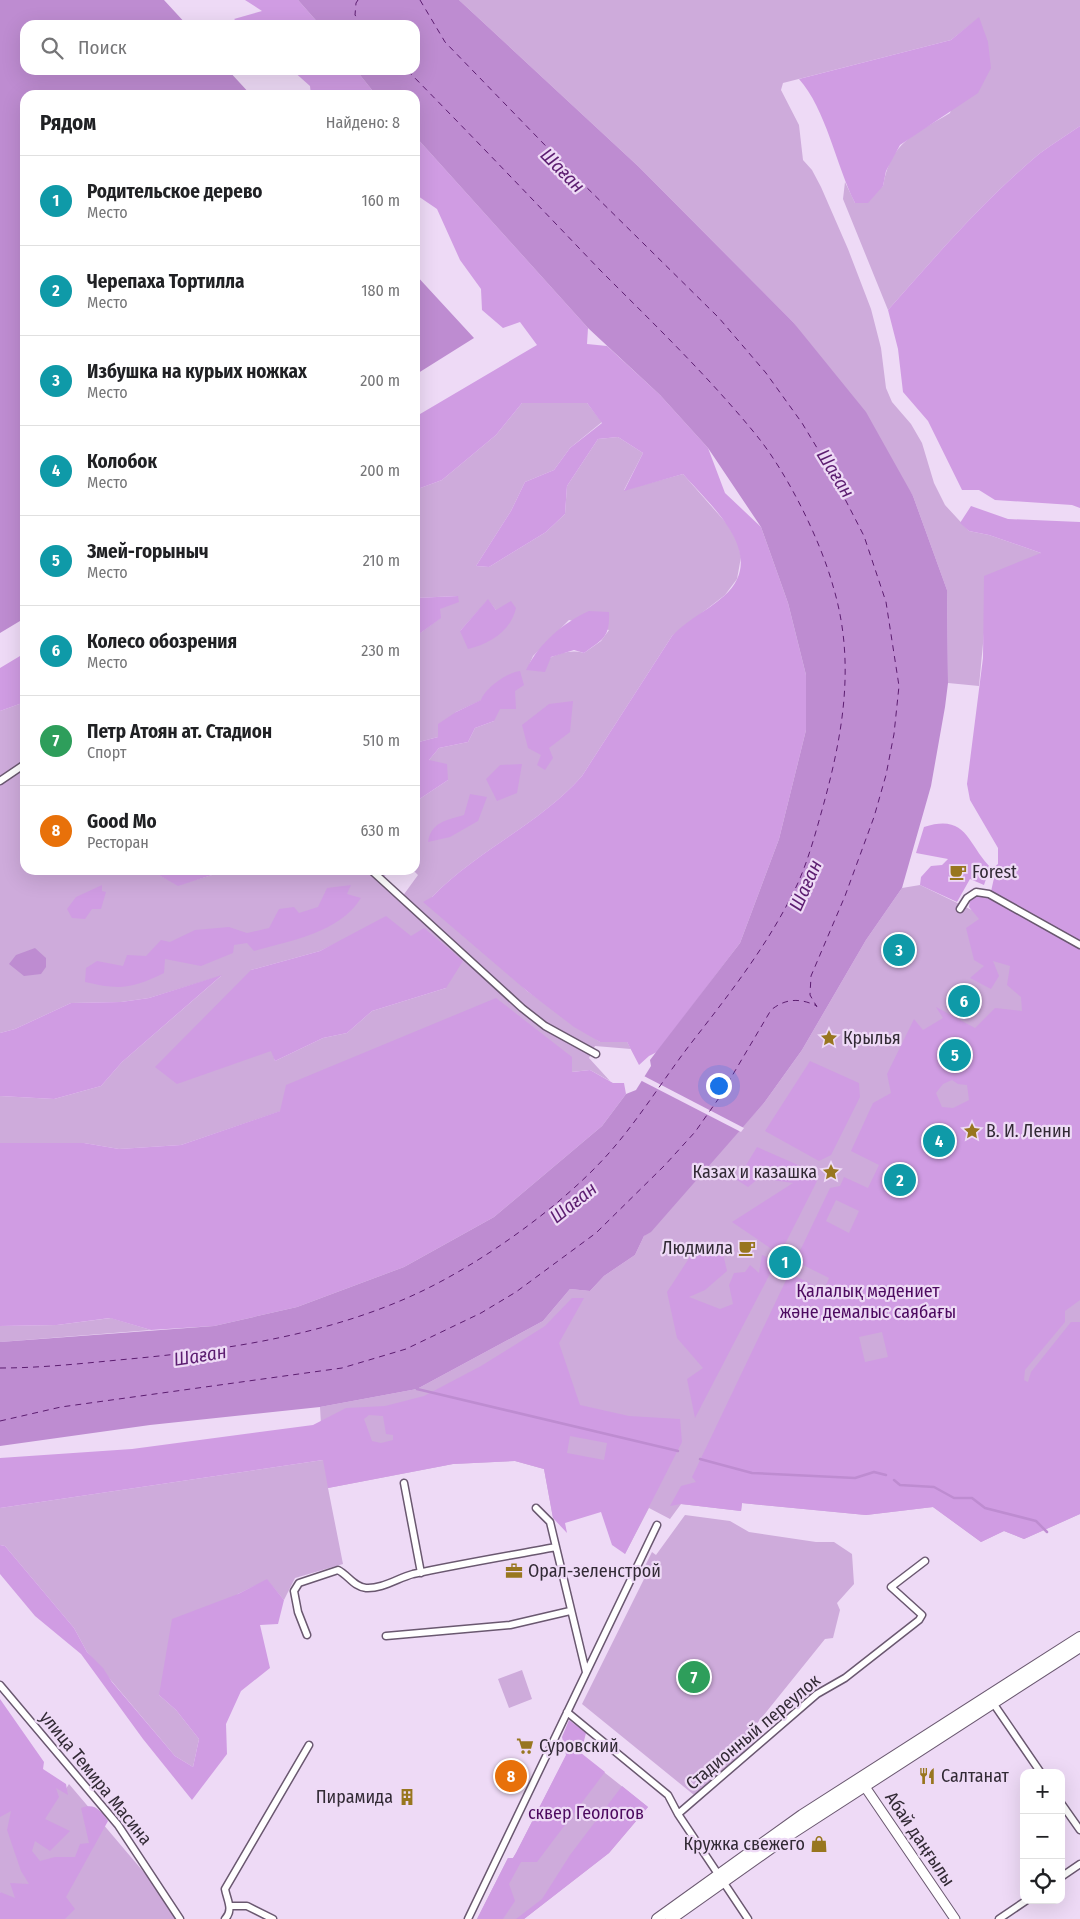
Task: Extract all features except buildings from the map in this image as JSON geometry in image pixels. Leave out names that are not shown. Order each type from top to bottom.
[{"type":"main road","points":[[657,1919],[990,1699],[1080,1637]]},
{"type":"main road","points":[[990,1699],[1025,1682],[1080,1647]]},
{"type":"main road","name":"Абай даңғылы","points":[[862,1782],[955,1919]]},
{"type":"main road","points":[[671,1919],[721,1878]]},
{"type":"street","points":[[0,781],[20,767]]},
{"type":"street","points":[[376,875],[522,1008],[546,1026],[596,1054]]},
{"type":"street","points":[[960,909],[968,898],[976,892],[989,894],[1080,945]]},
{"type":"street","points":[[404,1483],[421,1573]]},
{"type":"street","points":[[536,1508],[550,1522],[586,1672]]},
{"type":"street","points":[[468,1919],[657,1525]]},
{"type":"street","points":[[307,1635],[295,1598],[294,1590],[299,1583],[338,1570],[345,1573],[356,1584],[364,1588],[374,1588],[421,1573],[556,1548]]},
{"type":"street","name":"Стадионный переулок","points":[[678,1814],[817,1694],[846,1678],[919,1620],[922,1615],[891,1587],[925,1561]]},
{"type":"street","points":[[386,1636],[510,1625],[570,1611]]},
{"type":"street","name":"улица Темира Масина","points":[[0,1685],[118,1825],[180,1919]]},
{"type":"street","points":[[990,1699],[1038,1769]]},
{"type":"street","points":[[567,1712],[668,1795],[678,1814],[748,1919]]},
{"type":"street","points":[[225,1919],[228,1916],[230,1906],[225,1889],[308,1745]]},
{"type":"street","points":[[1065,1809],[1080,1830]]},
{"type":"street","points":[[1065,1874],[1080,1864]]},
{"type":"street","points":[[1000,1919],[1021,1904]]},
{"type":"street","points":[[230,1906],[247,1906],[273,1919]]},
{"type":"green space","points":[[245,0],[298,0],[316,20],[234,19],[262,11]]},
{"type":"green space","points":[[459,0],[1080,0],[1080,126],[1039,154],[999,190],[888,310],[843,199],[845,182],[855,203],[883,186],[887,171],[898,149],[915,134],[950,113],[979,18],[951,40],[783,83],[781,90],[799,125],[803,160],[812,170],[821,187],[871,309],[881,348],[886,388],[892,402],[911,424],[922,443],[934,483],[945,505],[969,531],[989,535],[1041,553],[984,633],[979,686],[948,683],[947,590],[913,496],[793,322],[639,167]]},
{"type":"green space","points":[[979,17],[988,42],[991,68],[978,93],[900,145],[886,171],[883,186],[868,203],[855,203],[824,121],[808,91],[799,79],[951,40]]},
{"type":"green space","points":[[298,75],[360,75],[372,90],[310,90],[310,86]]},
{"type":"green space","points":[[1080,126],[1080,508],[1072,505],[995,500],[979,490],[962,490],[928,421],[903,392],[898,349],[888,310],[999,190],[1039,154]]},
{"type":"green space","points":[[420,142],[588,328],[587,344],[607,346],[660,395],[708,448],[725,493],[761,527],[788,603],[806,675],[806,730],[779,839],[740,943],[657,1052],[639,1065],[627,1042],[600,1042],[574,1027],[527,991],[423,902],[432,897],[468,865],[547,809],[582,776],[672,636],[685,624],[724,596],[737,580],[741,564],[738,548],[731,531],[720,515],[683,474],[624,491],[643,453],[618,437],[598,439],[567,486],[565,514],[546,532],[489,567],[476,566],[511,511],[525,482],[554,470],[570,448],[602,423],[587,403],[522,403],[496,435],[442,480],[420,488],[420,414],[537,345],[520,322],[503,328],[482,310],[481,289],[460,260],[437,209],[420,197]]},
{"type":"green space","points":[[522,403],[587,403],[602,422],[570,448],[554,470],[525,482],[511,511],[476,566],[489,567],[546,532],[565,514],[567,486],[598,439],[618,437],[643,453],[624,490],[683,474],[728,525],[738,543],[741,557],[737,579],[725,595],[672,636],[582,776],[547,809],[468,865],[432,897],[527,991],[600,1042],[627,1042],[631,1049],[595,1046],[589,1058],[610,1081],[590,1070],[571,1072],[526,1024],[496,999],[281,1111],[181,1145],[119,1149],[84,1143],[0,1143],[0,1096],[54,1099],[101,1086],[122,1062],[221,976],[149,998],[121,1002],[71,1003],[15,1029],[0,1033],[0,711],[20,704],[20,875],[159,875],[178,885],[212,875],[386,875],[381,879],[402,897],[418,875],[420,875],[420,799],[448,780],[429,760],[439,748],[468,742],[475,728],[494,721],[482,700],[456,712],[438,737],[420,742],[420,633],[440,618],[439,609],[458,596],[420,598],[420,488],[442,480],[496,435]],"holes":[[[488,600],[496,610],[460,631]],[[569,620],[609,630],[601,641],[584,653],[562,653],[527,670],[533,656]],[[353,935],[411,936],[446,988],[372,1011],[347,1033],[323,1038],[275,1061],[251,970],[320,951]]]},
{"type":"green space","points":[[971,506],[1008,519],[1080,522],[1080,1300],[1065,1311],[1065,1322],[1025,1370],[1024,1380],[1028,1382],[1031,1372],[1071,1322],[1080,1322],[1080,1514],[1024,1539],[1004,1531],[981,1542],[933,1507],[866,1515],[742,1503],[741,1511],[681,1504],[670,1506],[681,1486],[696,1482],[692,1477],[830,1188],[840,1186],[844,1177],[868,1188],[879,1165],[851,1151],[873,1103],[891,1093],[887,1074],[914,1019],[923,1030],[943,1018],[936,1007],[975,1028],[995,1008],[1022,1011],[1021,997],[1007,985],[1010,966],[993,961],[999,976],[991,989],[970,978],[984,966],[974,960],[966,928],[979,919],[969,907],[970,900],[978,895],[990,896],[994,878],[986,879],[984,885],[970,879],[957,902],[920,885],[921,877],[931,866],[942,865],[948,859],[916,853],[924,827],[950,824],[958,828],[965,834],[992,869],[998,864],[998,848],[970,800],[967,784],[983,658],[984,576],[1041,553],[989,535],[969,531],[960,523]],"holes":[[[952,1080],[958,1084],[967,1085],[969,1100],[953,1108],[942,1107],[936,1093],[943,1084]],[[836,1200],[859,1211],[849,1233],[826,1221]],[[799,1263],[829,1278],[824,1290],[793,1275]],[[882,1332],[888,1357],[865,1362],[859,1337]]]},
{"type":"green space","points":[[458,596],[459,602],[440,609],[441,618],[420,633],[420,598]]},
{"type":"green space","points":[[488,599],[496,610],[511,601],[516,608],[513,616],[504,630],[492,640],[468,649],[460,631]]},
{"type":"green space","points":[[589,611],[609,612],[607,633],[601,641],[584,653],[574,650],[551,657],[545,672],[526,670],[531,660],[553,635],[570,621]]},
{"type":"green space","points":[[20,656],[20,704],[0,711],[0,668]]},
{"type":"green space","points":[[520,671],[524,685],[515,691],[516,709],[500,709],[494,721],[475,728],[468,742],[439,748],[429,760],[447,764],[448,780],[420,799],[420,742],[438,737],[438,724],[456,712],[481,700],[483,695],[492,686],[503,677]]},
{"type":"green space","points":[[573,701],[570,732],[549,748],[553,758],[545,770],[537,765],[541,755],[528,748],[522,725],[549,704]]},
{"type":"green space","points":[[522,764],[517,793],[497,801],[486,779],[500,765]]},
{"type":"green space","points":[[470,794],[487,797],[478,821],[450,837],[428,842],[436,826],[446,820],[464,815]]},
{"type":"green space","points":[[159,875],[212,875],[178,886]]},
{"type":"green space","points":[[102,885],[102,891],[106,892],[101,909],[92,909],[85,919],[72,918],[67,909],[76,897]]},
{"type":"green space","points":[[351,885],[347,894],[361,898],[352,910],[340,920],[314,934],[254,951],[247,943],[234,945],[233,953],[201,966],[165,959],[164,973],[134,985],[117,987],[85,982],[86,968],[97,961],[123,966],[127,955],[146,956],[161,940],[170,942],[195,930],[229,927],[247,933],[269,928],[279,909],[294,907],[299,913],[318,907],[327,888]]},
{"type":"green space","name":"Қалалық мәдениет және демалыс саябағы","points":[[920,885],[1080,962],[1080,1514],[1024,1539],[1004,1531],[981,1542],[933,1507],[866,1515],[742,1503],[741,1511],[681,1504],[670,1519],[649,1508],[625,1554],[607,1505],[553,1518],[544,1469],[515,1461],[453,1464],[328,1488],[343,1564],[295,1578],[284,1600],[267,1580],[238,1594],[159,1695],[176,1710],[199,1739],[193,1767],[175,1756],[87,1652],[74,1628],[5,1546],[0,1545],[0,1508],[323,1460],[320,1407],[417,1389],[543,1321],[570,1289],[590,1291],[604,1276],[635,1255],[644,1236],[764,1103],[802,1050],[866,940],[902,888]]},
{"type":"green space","points":[[386,916],[411,936],[424,928],[463,961],[446,988],[372,1011],[347,1033],[323,1038],[275,1061],[271,1051],[177,1084],[155,1067],[251,970],[320,951]]},
{"type":"green space","points":[[222,975],[122,1062],[101,1086],[54,1099],[0,1096],[0,1033],[15,1029],[71,1003],[121,1002],[149,998]]},
{"type":"green space","points":[[496,998],[572,1057],[572,1072],[590,1070],[613,1083],[624,1083],[626,1094],[602,1126],[494,1217],[404,1267],[297,1307],[214,1326],[151,1330],[110,1318],[57,1325],[0,1326],[0,1143],[84,1143],[119,1149],[181,1145],[280,1111],[286,1085]]},
{"type":"green space","points":[[810,1061],[859,1083],[860,1097],[831,1155],[819,1161],[765,1131]]},
{"type":"green space","points":[[757,1147],[814,1172],[817,1181],[783,1248],[776,1252],[732,1222],[793,1183],[759,1178],[748,1187],[737,1180]]},
{"type":"green space","points":[[697,1246],[722,1249],[727,1271],[705,1290],[689,1297],[720,1309],[733,1304],[729,1285],[734,1273],[745,1272],[750,1265],[759,1273],[762,1255],[772,1259],[773,1268],[695,1418],[687,1379],[703,1368],[677,1338],[667,1292]]},
{"type":"green space","points":[[572,1298],[584,1298],[559,1343],[580,1405],[629,1416],[680,1419],[682,1442],[625,1554],[612,1545],[601,1512],[565,1523],[567,1533],[553,1518],[544,1469],[515,1461],[453,1464],[328,1488],[323,1460],[0,1508],[0,1458],[132,1449],[313,1425],[346,1408],[385,1406],[424,1396],[481,1366],[545,1326]],"holes":[[[369,1415],[383,1416],[386,1434],[393,1435],[393,1440],[381,1443],[372,1441],[364,1419]],[[570,1436],[607,1443],[604,1460],[567,1453]]]},
{"type":"green space","points":[[111,1318],[151,1330],[0,1342],[0,1326],[57,1325]]},
{"type":"green space","points":[[685,1515],[730,1521],[749,1532],[816,1542],[834,1542],[852,1554],[854,1584],[837,1603],[840,1610],[833,1638],[825,1639],[747,1736],[754,1744],[694,1795],[582,1704],[644,1579],[640,1576],[652,1552],[656,1555]]},
{"type":"green space","points":[[0,1545],[5,1546],[74,1628],[87,1652],[103,1668],[112,1682],[175,1756],[193,1767],[199,1739],[176,1710],[159,1695],[172,1619],[238,1594],[267,1579],[284,1600],[278,1624],[260,1625],[270,1668],[241,1691],[226,1724],[227,1754],[192,1800],[143,1739],[81,1654],[35,1616],[0,1574]]},
{"type":"green space","points":[[522,1670],[532,1699],[509,1708],[498,1679]]},
{"type":"green space","points":[[0,1699],[44,1762],[43,1769],[66,1784],[68,1795],[56,1788],[59,1797],[45,1819],[70,1831],[50,1851],[35,1841],[32,1851],[40,1861],[55,1857],[75,1857],[80,1844],[89,1843],[81,1808],[90,1806],[97,1808],[108,1821],[66,1897],[75,1909],[65,1919],[0,1919],[0,1892],[15,1898],[10,1883],[29,1884],[21,1871],[7,1830],[11,1811],[0,1817]]},
{"type":"green space","points":[[569,1720],[586,1733],[581,1753],[605,1772],[537,1862],[521,1862],[509,1884],[515,1901],[503,1919],[477,1919],[508,1858],[513,1858],[516,1853],[566,1755],[562,1737]]},
{"type":"green space","name":"сквер Геологов","points":[[571,1746],[648,1807],[609,1853],[524,1919],[477,1919],[508,1858],[513,1858],[516,1853]]},
{"type":"green space","points":[[36,1765],[64,1792],[69,1784],[147,1876],[176,1919],[25,1919],[0,1892],[0,1809]]},
{"type":"green space","points":[[622,1786],[648,1807],[609,1853],[524,1919],[516,1919],[542,1899],[570,1855]]},
{"type":"water","points":[[0,0],[164,0],[182,20],[20,20],[20,75],[233,75],[246,90],[20,90],[20,621],[0,633]]},
{"type":"water","name":"Шаған","points":[[298,0],[459,0],[639,167],[793,322],[866,412],[913,496],[947,590],[948,683],[931,786],[902,888],[866,940],[802,1050],[764,1103],[651,1232],[644,1236],[635,1255],[604,1276],[590,1291],[570,1289],[543,1321],[417,1389],[320,1407],[150,1425],[0,1446],[0,1342],[214,1326],[297,1307],[404,1267],[494,1217],[602,1126],[626,1094],[636,1090],[651,1066],[650,1060],[740,943],[779,839],[806,730],[806,675],[788,603],[761,527],[708,448],[660,395],[588,328],[420,142],[420,90],[372,90],[360,75],[420,75],[420,20],[316,20]]},
{"type":"water","points":[[420,279],[474,338],[420,372]]},
{"type":"water","points":[[35,948],[46,958],[46,967],[41,974],[24,976],[9,964],[16,955]]},
{"type":"pier","points":[[642,1075],[744,1128],[741,1132],[640,1080]]},
{"type":"waterway","points":[[417,1389],[678,1451]]},
{"type":"waterway","points":[[700,1459],[752,1473],[855,1478],[874,1472],[886,1475]]},
{"type":"waterway","points":[[894,1480],[900,1485],[934,1487],[954,1498],[972,1498],[985,1508],[1036,1521],[1047,1532]]},
{"type":"ferry route","points":[[358,0],[355,15],[358,20]]},
{"type":"ferry route","points":[[420,0],[445,42],[571,172],[719,318],[766,373],[802,423],[828,466],[864,536],[886,602],[899,686],[894,734],[886,775],[874,817],[845,896],[811,976],[810,995],[817,1007]]},
{"type":"ferry route","points":[[0,1368],[64,1365],[202,1351],[313,1330],[384,1308],[443,1281],[468,1266],[545,1213],[590,1173],[620,1140],[762,947],[775,927],[805,867],[836,754],[841,726],[845,670],[840,614],[833,586],[820,548],[801,507],[780,468],[768,451],[720,393],[412,75]]},
{"type":"ferry route","points":[[0,1421],[61,1407],[342,1368],[406,1349],[481,1313],[516,1292],[596,1233],[665,1165],[695,1132],[719,1098],[771,1010],[782,1003],[793,1000],[817,1006]]},
{"type":"place","name":"Forest","points":[[958,872]]},
{"type":"place","name":"Избушка на курьих ножках","points":[[899,950]]},
{"type":"place","name":"Колесо обозрения","points":[[964,1001]]},
{"type":"place","name":"Крылья","points":[[829,1038]]},
{"type":"place","name":"Змей-горыныч","points":[[955,1055]]},
{"type":"place","name":"В. И. Ленин","points":[[972,1131]]},
{"type":"place","name":"Колобок","points":[[939,1141]]},
{"type":"place","name":"Казах и казашка","points":[[831,1172]]},
{"type":"place","name":"Черепаха Тортилла","points":[[900,1180]]},
{"type":"place","name":"Людмила","points":[[747,1248]]},
{"type":"place","name":"Родительское дерево","points":[[785,1262]]},
{"type":"place","name":"Орал-зеленстрой","points":[[514,1571]]},
{"type":"place","name":"Петр Атоян ат. Стадион","points":[[694,1677]]},
{"type":"place","name":"Суровский","points":[[525,1746]]},
{"type":"place","name":"Good Mo","points":[[511,1776]]},
{"type":"place","name":"Салтанат","points":[[927,1776]]},
{"type":"place","name":"Пирамида","points":[[407,1797]]},
{"type":"place","name":"Кружка свежего","points":[[819,1844]]}]
